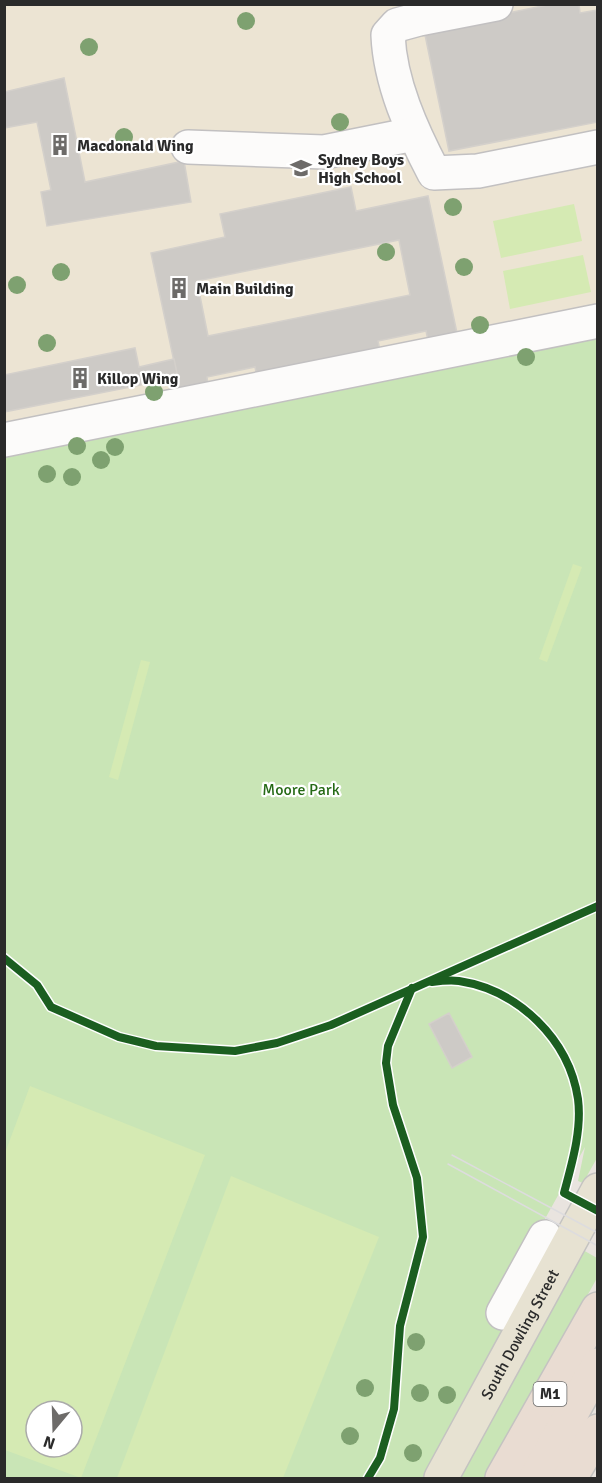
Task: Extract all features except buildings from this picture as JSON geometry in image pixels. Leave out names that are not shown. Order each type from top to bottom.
[{"type":"highway","name":"M1","points":[[502,1479],[597,1309]]},
{"type":"highway","name":"M1","points":[[536,1479],[597,1365]]},
{"type":"highway","points":[[570,1479],[597,1431]]},
{"type":"main road","name":"South Dowling Street","points":[[441,1479],[537,1277],[597,1190]]},
{"type":"lane","points":[[496,4],[397,25],[388,35],[399,91],[414,134],[434,173],[478,171],[597,147]]},
{"type":"lane","points":[[188,147],[324,152],[414,134]]},
{"type":"lane","points":[[4,440],[597,321]]},
{"type":"lane","points":[[503,1313],[537,1277],[545,1237]]},
{"type":"shaded area","name":"Sydney Boys High School","points":[[5,5],[597,5],[597,331],[5,454]]},
{"type":"green space","points":[[574,204],[582,241],[501,258],[493,221]]},
{"type":"green space","points":[[583,255],[591,292],[510,309],[503,271]]},
{"type":"green space","name":"Moore Park","points":[[597,331],[597,1158],[583,1183],[578,1181],[585,1147],[492,1314],[509,1324],[423,1478],[5,1478],[4,454]]},
{"type":"green space","points":[[573,564],[582,567],[547,662],[539,659]]},
{"type":"green space","points":[[141,660],[150,662],[118,780],[109,777]]},
{"type":"green space","points":[[30,1086],[205,1155],[81,1478],[29,1459],[84,1459],[84,1399],[24,1399],[24,1457],[5,1450],[5,1153]]},
{"type":"green space","points":[[231,1176],[379,1237],[283,1478],[117,1478]]},
{"type":"green space","points":[[583,1250],[597,1258],[597,1278],[487,1478],[458,1478]]},
{"type":"tram line","points":[[452,1155],[598,1233]]},
{"type":"tram line","points":[[448,1164],[598,1246]]},
{"type":"cycle path","points":[[4,958],[37,985],[51,1007],[119,1037],[156,1046],[235,1051],[277,1043],[331,1025],[598,906]]},
{"type":"cycle path","points":[[432,982],[459,981],[481,986],[501,995],[520,1006],[552,1038],[573,1077],[579,1111],[573,1158],[564,1193],[598,1211]]},
{"type":"cycle path","points":[[368,1478],[380,1458],[394,1409],[400,1326],[423,1237],[417,1178],[393,1105],[386,1063],[388,1046],[412,988]]},
{"type":"place","name":"Macdonald Wing","points":[[60,145]]},
{"type":"place","name":"Sydney Boys High School","points":[[301,168]]},
{"type":"place","name":"Main Building","points":[[179,288]]},
{"type":"place","name":"Killop Wing","points":[[80,378]]}]
